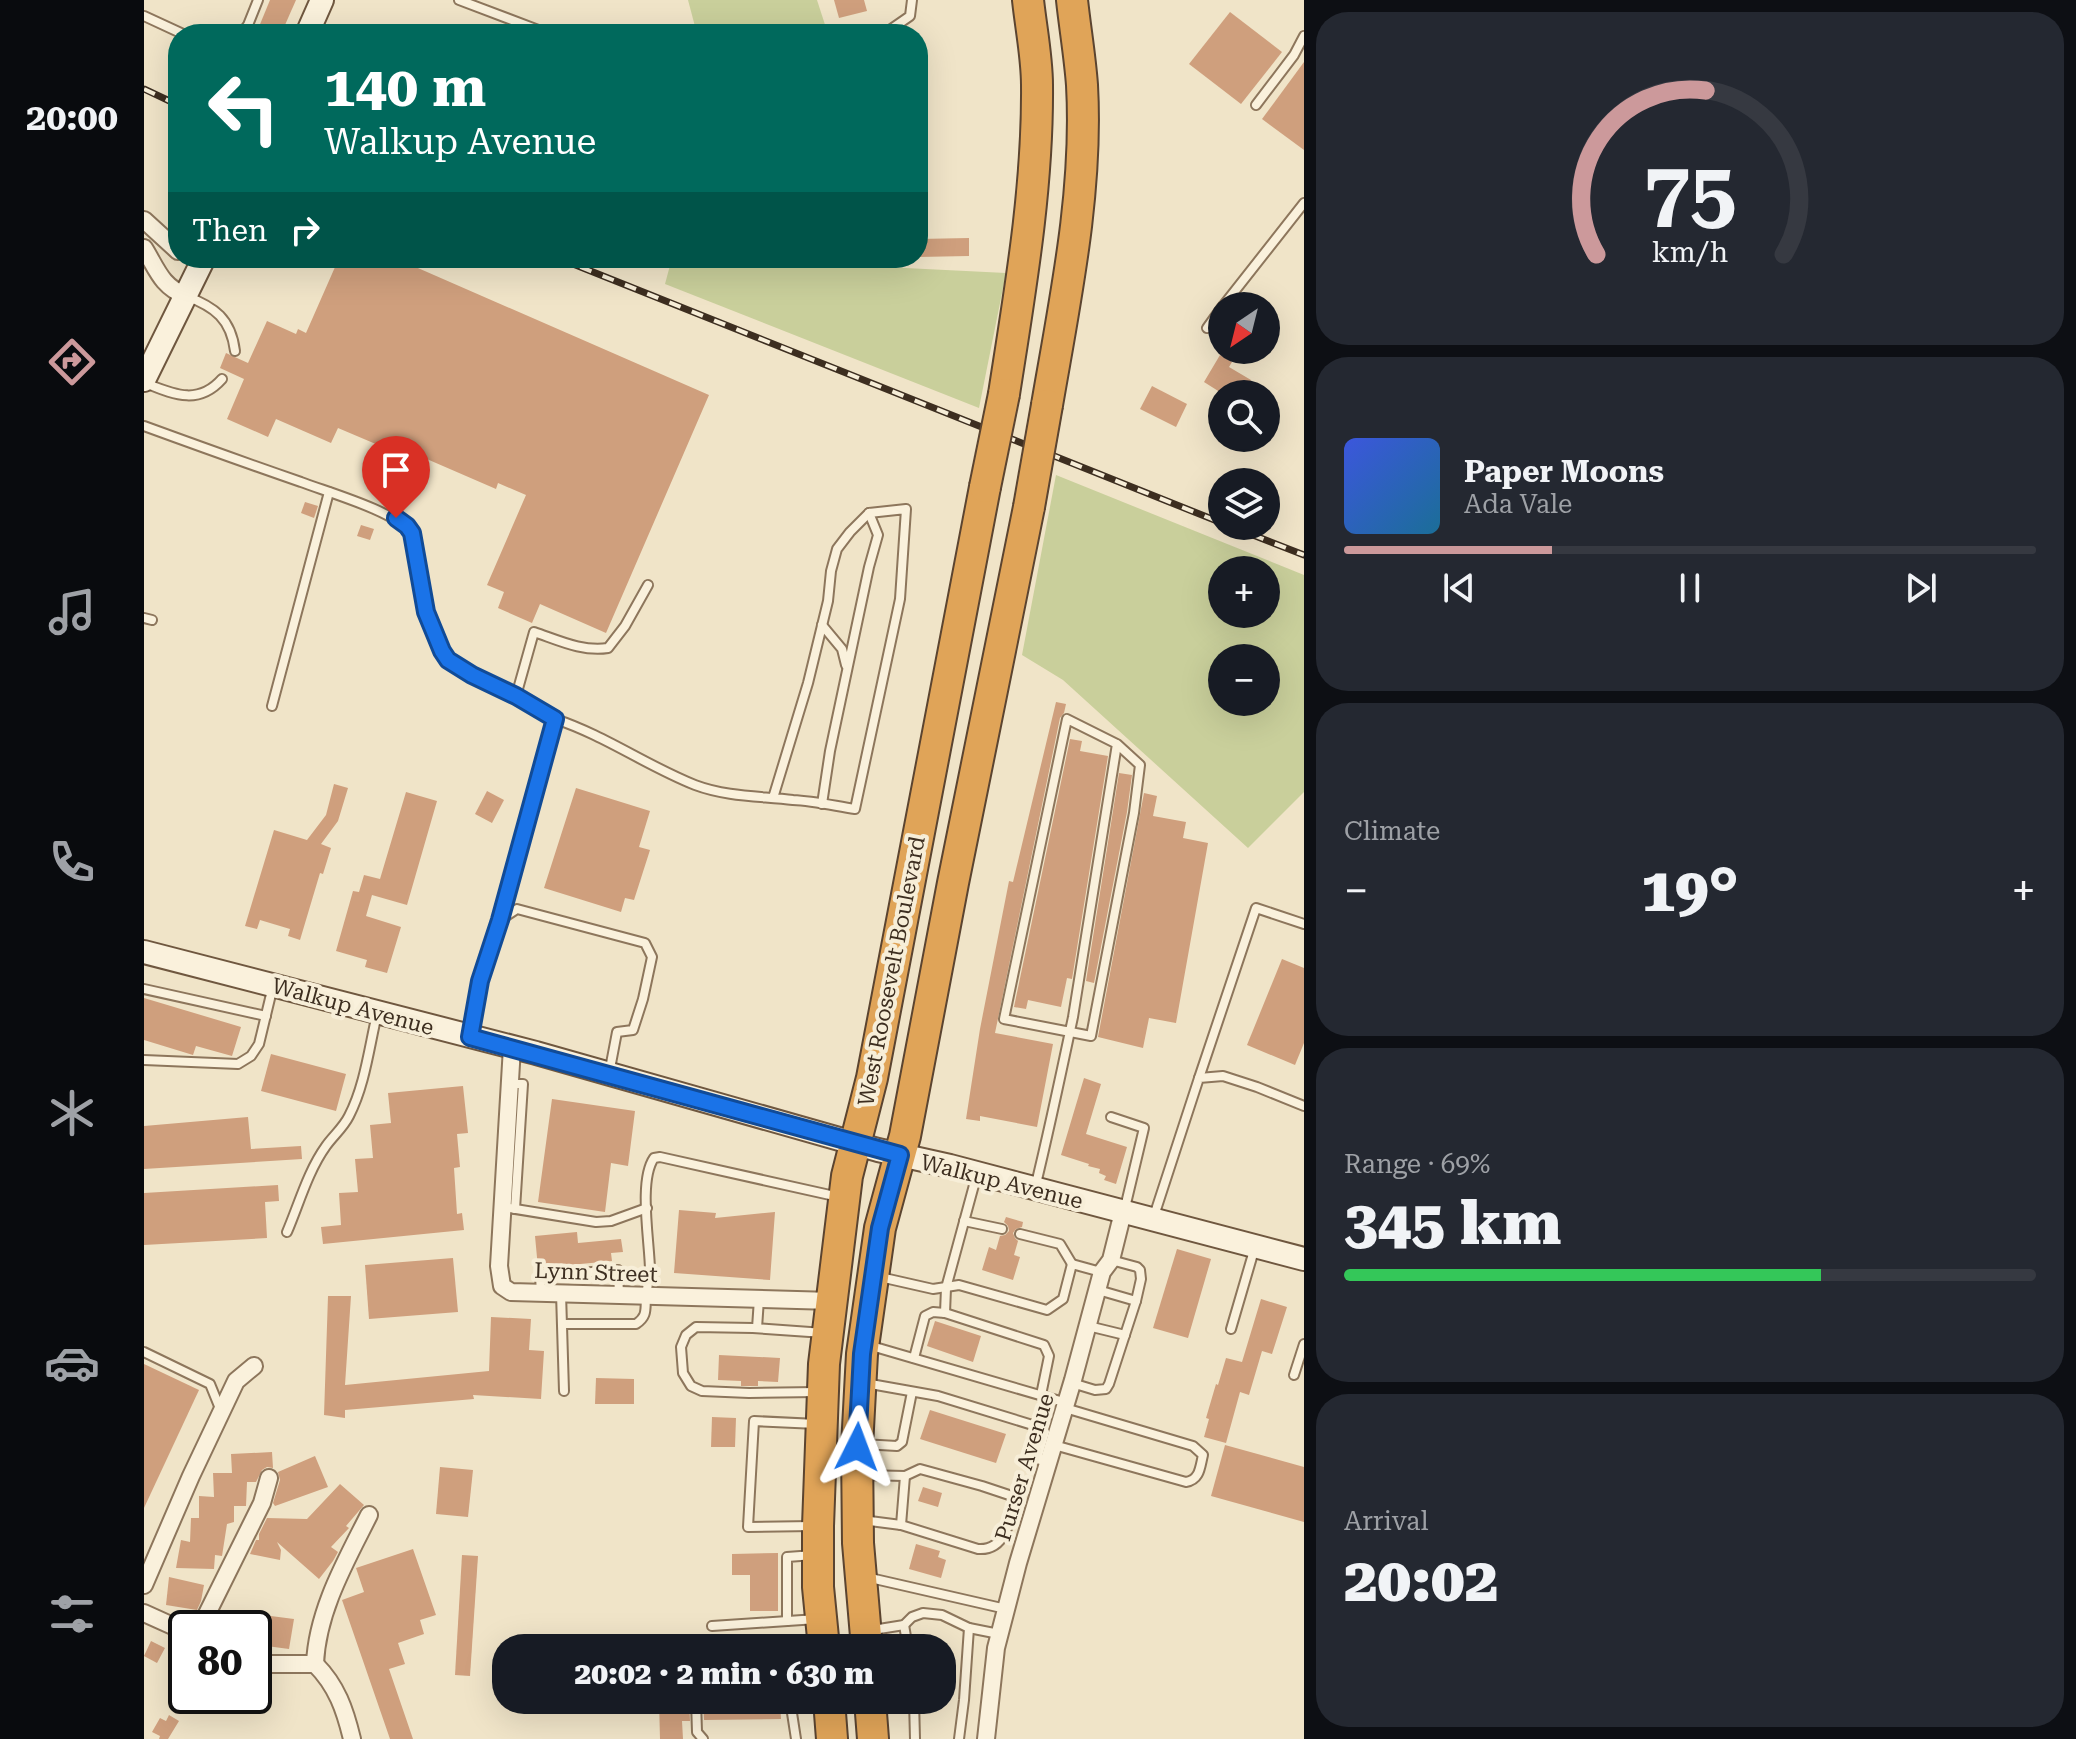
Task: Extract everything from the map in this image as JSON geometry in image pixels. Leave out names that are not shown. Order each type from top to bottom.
[{"type":"highway","name":"West Roosevelt Boulevard","points":[[823,1633],[818,1587],[818,1541],[823,1392],[847,1176],[872,1078],[1004,394],[1026,252],[1035,166],[1037,82],[1028,0]]},
{"type":"highway","name":"West Roosevelt Boulevard","points":[[866,1634],[857,1475],[864,1343],[880,1228],[900,1155],[1029,507],[1074,246],[1082,155],[1082,85],[1072,0]]},
{"type":"highway","points":[[830,1714],[832,1739]]},
{"type":"highway","points":[[871,1714],[873,1739]]},
{"type":"street","points":[[311,24],[322,0]]},
{"type":"street","points":[[144,220],[168,242]]},
{"type":"street","points":[[144,248],[163,282],[186,296]]},
{"type":"street","points":[[144,381],[186,296],[194,268]]},
{"type":"street","name":"Walkup Avenue","points":[[144,952],[512,1047],[855,1144],[1304,1259]]},
{"type":"street","name":"Lynn Street","points":[[512,1047],[509,1208],[499,1266],[502,1286],[511,1292],[832,1301]]},
{"type":"street","name":"Purser Avenue","points":[[986,1739],[996,1648],[1006,1609],[1097,1290],[1123,1212]]},
{"type":"street","points":[[144,1585],[236,1381],[254,1366]]},
{"type":"street","points":[[209,1610],[262,1503],[269,1478]]},
{"type":"street","points":[[315,1664],[318,1637],[340,1572],[369,1515]]},
{"type":"street","points":[[144,1613],[168,1624]]},
{"type":"street","points":[[272,1664],[315,1664],[328,1676],[340,1697],[352,1739]]},
{"type":"lane","points":[[248,24],[258,0]]},
{"type":"lane","points":[[459,0],[523,24]]},
{"type":"lane","points":[[898,24],[910,16],[912,0]]},
{"type":"lane","points":[[144,16],[168,27]]},
{"type":"lane","points":[[1256,105],[1294,55],[1304,36]]},
{"type":"lane","points":[[1232,292],[1304,203]]},
{"type":"lane","points":[[186,296],[218,313],[229,328],[235,351]]},
{"type":"lane","points":[[144,381],[190,397],[217,385],[222,379]]},
{"type":"lane","points":[[144,426],[396,518],[412,533],[426,612],[448,660],[555,719],[579,727],[694,784],[726,794],[855,809],[900,599],[906,509],[869,513],[837,549],[808,683],[773,798]]},
{"type":"lane","points":[[272,706],[329,492]]},
{"type":"lane","points":[[822,804],[830,751],[878,535],[869,513]]},
{"type":"lane","points":[[516,696],[534,632],[578,647],[595,650],[608,648],[625,626],[648,585]]},
{"type":"lane","points":[[822,625],[842,649],[847,670]]},
{"type":"lane","points":[[470,1037],[480,981],[500,920],[555,719]]},
{"type":"lane","points":[[1067,719],[1117,744],[1140,765],[1134,813],[1091,1036],[1070,1032],[1004,1019],[1067,719]]},
{"type":"lane","points":[[1034,1188],[1070,1032],[1117,744]]},
{"type":"lane","points":[[1153,1220],[1256,908],[1304,924]]},
{"type":"lane","points":[[500,920],[517,909],[645,943],[652,957],[643,999],[633,1030],[617,1032],[609,1074]]},
{"type":"lane","points":[[144,1060],[238,1064],[251,1056],[259,1044],[273,986]]},
{"type":"lane","points":[[144,989],[266,1016]]},
{"type":"lane","points":[[287,1232],[315,1167],[326,1146],[349,1116],[360,1090],[377,1013]]},
{"type":"lane","points":[[1199,1078],[1223,1076],[1304,1106]]},
{"type":"lane","points":[[1111,1117],[1144,1128],[1123,1212]]},
{"type":"lane","points":[[562,1324],[636,1324],[643,1319],[650,1272],[646,1223],[649,1166],[654,1158],[845,1198]]},
{"type":"lane","points":[[945,1313],[946,1288],[977,1173]]},
{"type":"lane","points":[[509,1208],[596,1222],[611,1221],[647,1208]]},
{"type":"lane","points":[[964,1221],[1002,1229]]},
{"type":"lane","points":[[873,1275],[933,1289],[959,1285],[1047,1310],[1063,1299],[1072,1264],[1060,1244],[1020,1234]]},
{"type":"lane","points":[[1231,1329],[1255,1246]]},
{"type":"lane","points":[[1072,1264],[1137,1267],[1141,1279],[1106,1389],[1095,1390],[1072,1383]]},
{"type":"lane","points":[[541,1293],[540,1276],[618,1270],[619,1295]]},
{"type":"lane","points":[[1097,1290],[1136,1301]]},
{"type":"lane","points":[[561,1293],[564,1391]]},
{"type":"lane","points":[[757,1328],[759,1299]]},
{"type":"lane","points":[[914,1358],[925,1316],[933,1312],[945,1313],[1044,1345],[1049,1356],[1041,1395]]},
{"type":"lane","points":[[1088,1326],[1125,1335]]},
{"type":"lane","points":[[823,1392],[702,1391],[691,1386],[683,1373],[681,1347],[686,1335],[696,1327],[828,1334]]},
{"type":"lane","points":[[864,1343],[1041,1395],[1193,1446],[1203,1455],[1198,1476],[1186,1482],[1054,1445]]},
{"type":"lane","points":[[1294,1375],[1304,1344]]},
{"type":"lane","points":[[144,1352],[210,1384],[222,1412]]},
{"type":"lane","points":[[861,1383],[938,1396],[1039,1427],[1045,1432],[1037,1459],[1048,1463]]},
{"type":"lane","points":[[857,1443],[897,1446],[902,1442],[912,1392]]},
{"type":"lane","points":[[818,1541],[748,1527],[754,1421],[822,1424]]},
{"type":"lane","points":[[857,1475],[905,1476],[920,1469],[1036,1503]]},
{"type":"lane","points":[[901,1525],[905,1476]]},
{"type":"lane","points":[[858,1519],[901,1525],[988,1550],[998,1544],[1010,1522],[1015,1497]]},
{"type":"lane","points":[[1010,1522],[1028,1529]]},
{"type":"lane","points":[[787,1621],[787,1557],[818,1541]]},
{"type":"lane","points":[[861,1576],[1006,1609]]},
{"type":"lane","points":[[880,1634],[904,1625],[912,1617],[923,1613],[942,1615],[969,1628],[1000,1635]]},
{"type":"lane","points":[[712,1626],[787,1621],[823,1633]]},
{"type":"lane","points":[[904,1625],[906,1634]]},
{"type":"lane","points":[[959,1739],[969,1628]]},
{"type":"lane","points":[[696,1714],[697,1732],[703,1739]]},
{"type":"lane","points":[[792,1714],[796,1739]]},
{"type":"lane","points":[[914,1714],[915,1739]]},
{"type":"green space","points":[[688,0],[817,0],[825,24],[694,24]]},
{"type":"green space","points":[[669,268],[905,268],[1006,273],[979,408],[665,284]]},
{"type":"green space","points":[[1056,475],[1208,536],[1208,540],[1217,540],[1257,556],[1208,556],[1208,628],[1280,628],[1280,565],[1304,575],[1304,792],[1248,848],[1063,680],[1022,655]]},
{"type":"building","points":[[270,0],[296,0],[285,24],[260,24]]},
{"type":"building","points":[[834,0],[864,0],[867,11],[839,18]]},
{"type":"building","points":[[1230,12],[1282,52],[1241,104],[1189,64]]},
{"type":"building","points":[[1304,62],[1304,150],[1262,119]]},
{"type":"building","points":[[969,238],[969,256],[928,257],[928,239]]},
{"type":"building","points":[[335,268],[418,268],[709,395],[606,633],[540,604],[532,623],[498,608],[504,592],[487,585],[526,495],[498,483],[496,489],[406,450],[404,456],[338,428],[331,443],[276,419],[268,437],[227,419],[244,379],[220,368],[226,353],[248,363],[267,321],[296,334],[298,329],[306,333]]},
{"type":"building","points":[[1215,364],[1231,364],[1229,367],[1251,380],[1208,380],[1208,385],[1204,382]]},
{"type":"building","points":[[1152,386],[1187,404],[1176,427],[1140,409]]},
{"type":"building","points":[[305,502],[318,506],[314,518],[301,513]]},
{"type":"building","points":[[361,525],[374,529],[370,540],[357,536]]},
{"type":"building","points":[[1056,702],[1066,704],[1060,718],[995,1033],[1053,1044],[1037,1127],[980,1116],[980,1121],[966,1119],[1009,881],[1013,882]]},
{"type":"building","points":[[1070,739],[1082,741],[1080,751],[1108,756],[1072,979],[1067,978],[1061,1007],[1028,1000],[1026,1009],[1014,1007]]},
{"type":"building","points":[[1119,773],[1132,775],[1094,983],[1086,981]]},
{"type":"building","points":[[334,784],[348,788],[338,821],[321,844],[331,848],[323,874],[320,873],[300,940],[288,936],[290,929],[260,920],[257,929],[245,926],[274,830],[307,840],[326,815]]},
{"type":"building","points":[[576,788],[650,811],[639,847],[650,850],[634,900],[625,898],[621,912],[544,888]]},
{"type":"building","points":[[487,791],[504,800],[492,823],[475,814]]},
{"type":"building","points":[[406,792],[437,801],[407,905],[372,895],[366,916],[401,927],[387,973],[365,967],[367,960],[336,951],[353,891],[359,892],[364,875],[380,879]]},
{"type":"building","points":[[1144,793],[1157,796],[1153,816],[1186,822],[1183,838],[1208,843],[1176,1023],[1149,1018],[1143,1048],[1098,1037]]},
{"type":"building","points":[[1282,959],[1304,968],[1304,1043],[1295,1065],[1247,1045]]},
{"type":"building","points":[[144,998],[241,1027],[232,1056],[196,1046],[193,1055],[144,1040]]},
{"type":"building","points":[[271,1054],[346,1074],[336,1111],[261,1091]]},
{"type":"building","points":[[1084,1078],[1101,1084],[1086,1134],[1127,1147],[1116,1184],[1104,1180],[1106,1176],[1099,1173],[1100,1169],[1061,1155]]},
{"type":"building","points":[[463,1086],[468,1133],[457,1134],[460,1167],[454,1168],[457,1214],[462,1213],[464,1230],[323,1244],[321,1227],[341,1225],[339,1193],[358,1192],[355,1159],[373,1158],[370,1125],[391,1123],[388,1093]]},
{"type":"building","points":[[552,1099],[635,1111],[628,1166],[611,1163],[605,1212],[538,1202]]},
{"type":"building","points":[[248,1117],[251,1149],[301,1146],[302,1159],[144,1169],[144,1126]]},
{"type":"building","points":[[278,1185],[279,1201],[265,1202],[267,1238],[144,1245],[144,1193]]},
{"type":"building","points":[[679,1210],[716,1213],[715,1218],[775,1212],[770,1280],[674,1273]]},
{"type":"building","points":[[1006,1217],[1023,1222],[1022,1227],[1013,1233],[1018,1241],[1014,1255],[1020,1257],[1013,1280],[982,1270],[989,1247],[996,1250],[1000,1236],[1009,1231],[1004,1222]]},
{"type":"building","points":[[577,1232],[578,1243],[621,1239],[623,1252],[611,1253],[612,1261],[538,1268],[535,1236]]},
{"type":"building","points":[[1177,1249],[1211,1259],[1188,1338],[1153,1328]]},
{"type":"building","points":[[453,1258],[458,1312],[369,1319],[365,1265]]},
{"type":"building","points":[[328,1296],[351,1296],[345,1385],[489,1371],[491,1317],[531,1319],[529,1350],[544,1351],[541,1399],[473,1395],[474,1399],[345,1410],[345,1418],[324,1415]]},
{"type":"building","points":[[1261,1299],[1287,1307],[1272,1354],[1262,1351],[1249,1395],[1240,1392],[1226,1443],[1204,1437],[1209,1419],[1206,1418],[1226,1358],[1242,1362]]},
{"type":"building","points":[[935,1321],[981,1336],[973,1362],[927,1346]]},
{"type":"building","points":[[719,1355],[780,1358],[778,1382],[758,1381],[758,1386],[741,1386],[741,1381],[718,1380]]},
{"type":"building","points":[[144,1364],[199,1390],[144,1508]]},
{"type":"building","points":[[596,1378],[634,1379],[634,1404],[595,1404]]},
{"type":"building","points":[[930,1410],[1006,1434],[996,1463],[920,1439]]},
{"type":"building","points":[[712,1417],[736,1418],[735,1447],[711,1447]]},
{"type":"building","points":[[1225,1445],[1304,1467],[1304,1522],[1211,1496]]},
{"type":"building","points":[[272,1452],[273,1468],[262,1470],[256,1482],[247,1482],[246,1506],[234,1506],[234,1522],[227,1524],[222,1556],[215,1555],[214,1569],[176,1568],[181,1540],[190,1542],[191,1518],[199,1518],[199,1496],[214,1497],[213,1473],[232,1473],[231,1454]]},
{"type":"building","points":[[315,1456],[328,1487],[275,1506],[273,1503],[280,1480],[278,1472]]},
{"type":"building","points":[[440,1467],[473,1470],[468,1517],[436,1514]]},
{"type":"building","points":[[340,1484],[364,1505],[346,1526],[349,1528],[331,1547],[338,1552],[319,1579],[277,1542],[281,1550],[280,1560],[250,1554],[267,1518],[307,1519]]},
{"type":"building","points":[[923,1487],[942,1493],[938,1507],[918,1501]]},
{"type":"building","points":[[916,1544],[940,1551],[938,1557],[946,1560],[941,1578],[909,1569]]},
{"type":"building","points":[[413,1549],[436,1615],[420,1620],[424,1634],[398,1643],[405,1664],[389,1669],[413,1739],[390,1739],[342,1600],[364,1592],[356,1568]]},
{"type":"building","points":[[778,1553],[778,1611],[750,1611],[750,1575],[732,1575],[732,1554]]},
{"type":"building","points":[[462,1555],[478,1556],[470,1676],[455,1675]]},
{"type":"building","points":[[169,1577],[204,1585],[197,1610],[166,1605]]},
{"type":"building","points":[[272,1616],[294,1619],[289,1649],[272,1647]]},
{"type":"building","points":[[151,1641],[165,1648],[157,1663],[144,1656]]},
{"type":"building","points":[[659,1714],[690,1714],[690,1721],[682,1721],[683,1739],[660,1739]]},
{"type":"building","points":[[704,1714],[781,1714],[781,1719],[704,1720]]},
{"type":"building","points":[[169,1715],[179,1721],[168,1739],[159,1739],[160,1736],[152,1732],[160,1718],[166,1721]]},
{"type":"railway","points":[[144,89],[168,100]]},
{"type":"railway","points":[[583,268],[1208,517]]},
{"type":"railway","points":[[1266,540],[1304,555]]},
{"type":"route","points":[[396,518],[412,533],[426,612],[448,660],[555,719],[500,920],[480,981],[470,1037],[900,1155],[880,1228],[862,1354],[857,1447]]}]
